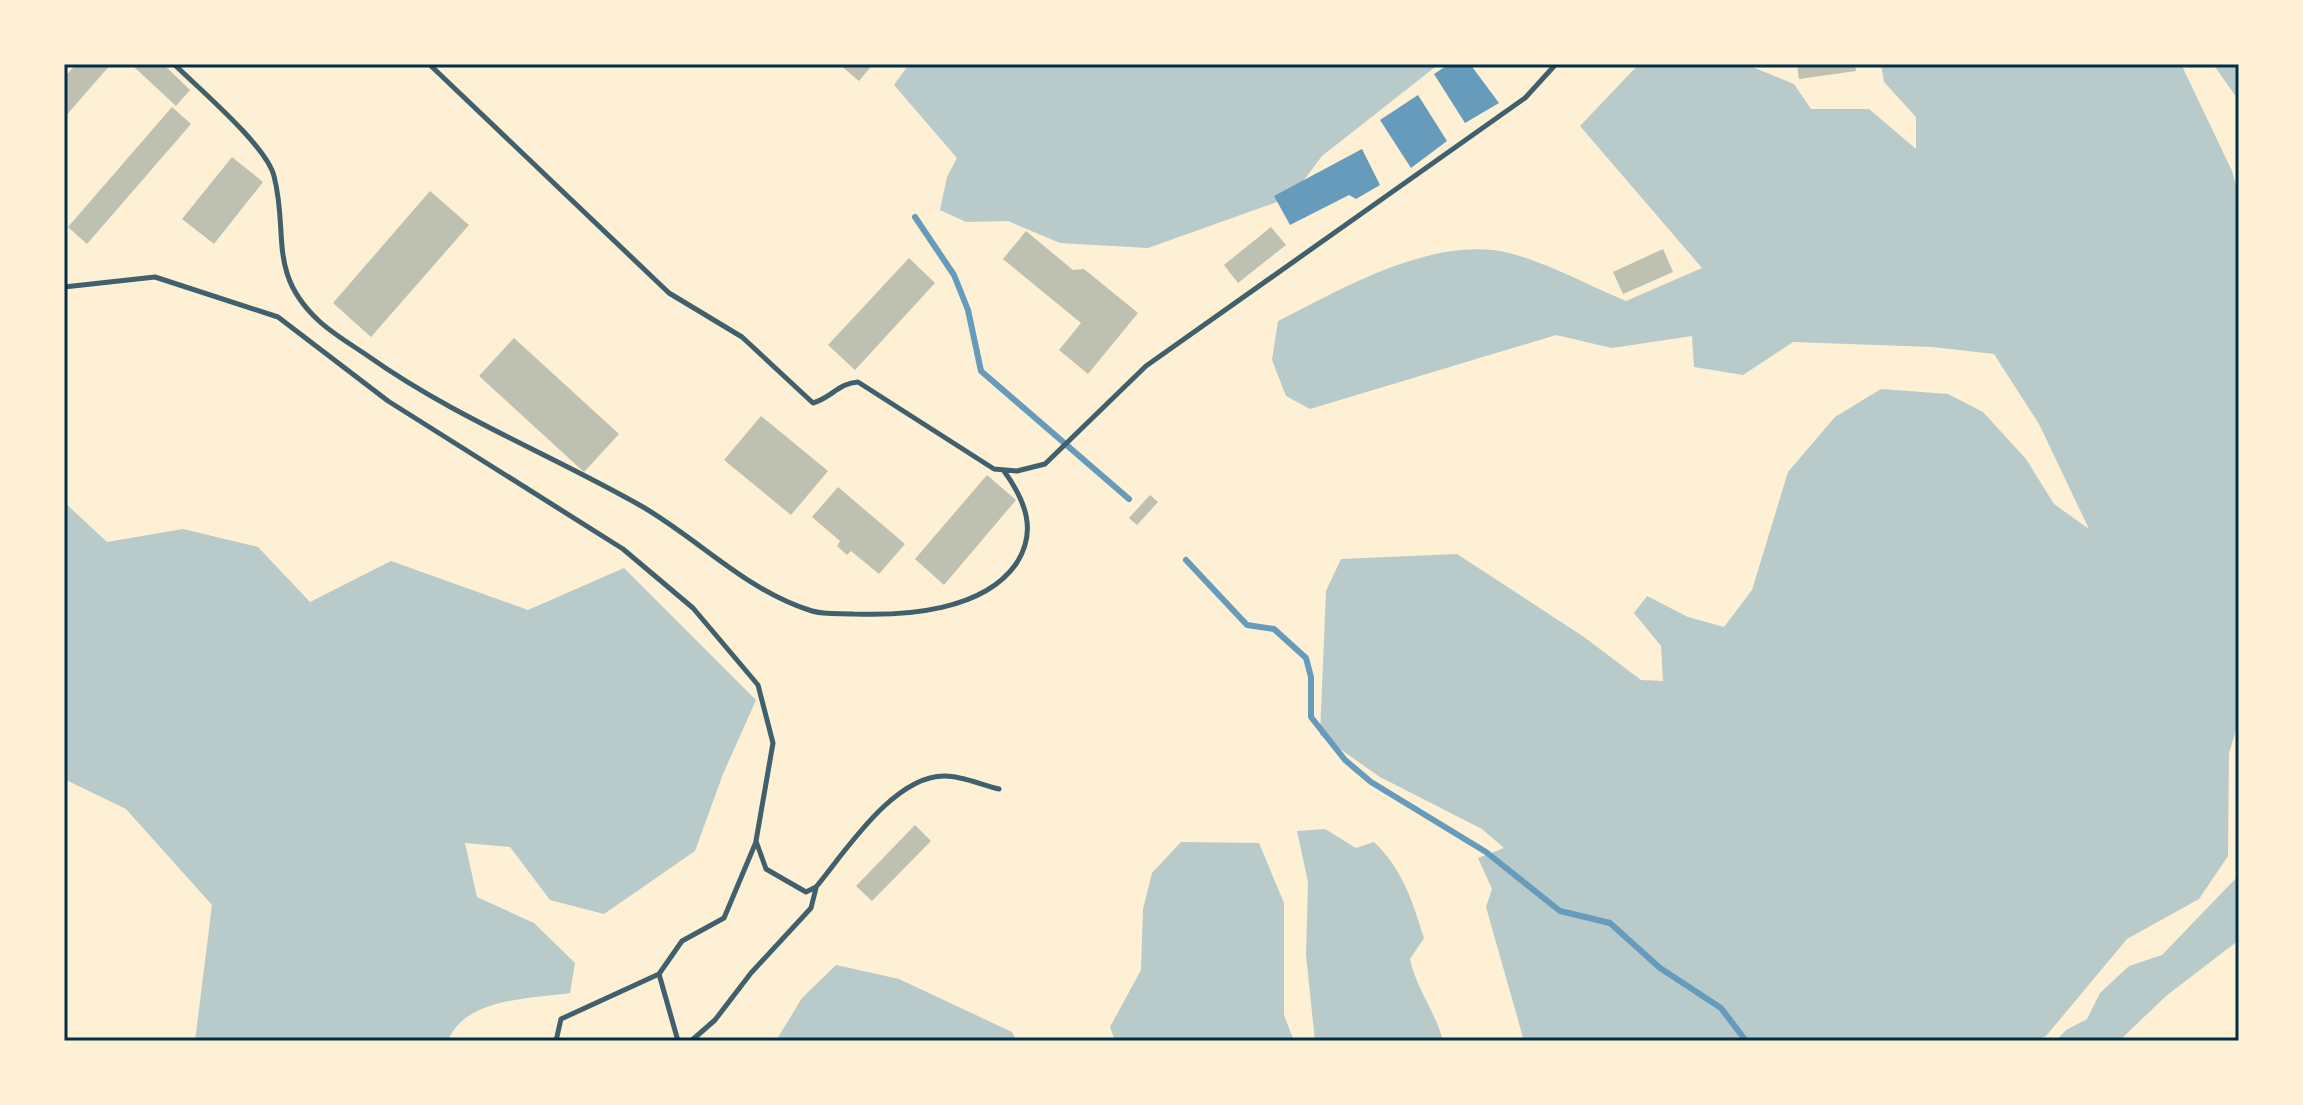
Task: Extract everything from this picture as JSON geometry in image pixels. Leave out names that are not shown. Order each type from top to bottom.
[{"type":"lane","points":[[174,64],[260,150],[274,174],[282,258],[291,290],[319,322],[409,385],[644,508],[770,596],[816,612],[896,615],[944,608],[991,586],[1015,565],[1029,533],[1024,498],[1003,470]]},
{"type":"lane","points":[[429,64],[669,293],[742,337],[813,403],[826,400],[845,383],[858,382],[994,469],[1017,471],[1045,464],[1146,366],[1525,98],[1556,64]]},
{"type":"lane","points":[[64,287],[155,277],[278,317],[388,401],[623,549],[693,608],[758,685],[773,743],[756,841],[724,918],[682,941],[659,974],[561,1019],[556,1041]]},
{"type":"lane","points":[[756,841],[766,869],[806,892],[816,887],[881,808],[910,787],[943,776],[999,789]]},
{"type":"lane","points":[[691,1041],[715,1020],[751,973],[811,908],[816,887]]},
{"type":"lane","points":[[659,974],[678,1041]]},
{"type":"shaded area","points":[[909,64],[1439,64],[1322,156],[1291,197],[1148,248],[1060,243],[1008,221],[966,222],[940,210],[947,177],[957,158],[894,85]]},
{"type":"shaded area","points":[[1639,64],[1745,64],[1794,84],[1811,109],[1869,109],[1916,149],[1916,117],[1884,82],[1881,64],[2181,64],[2232,171],[2239,198],[2239,721],[2229,753],[2228,856],[2199,899],[2127,939],[2046,1036],[2036,1041],[1524,1041],[1486,907],[1492,889],[1478,858],[1504,848],[1482,829],[1380,777],[1320,735],[1326,591],[1341,559],[1457,554],[1584,637],[1641,680],[1663,681],[1661,646],[1634,613],[1647,596],[1688,617],[1724,627],[1752,590],[1788,472],[1835,417],[1881,389],[1948,394],[1983,412],[2026,459],[2054,504],[2089,529],[2039,424],[1994,354],[1933,347],[1793,342],[1743,375],[1694,367],[1692,336],[1612,348],[1556,335],[1310,409],[1286,396],[1272,360],[1278,321],[1361,280],[1422,257],[1484,249],[1513,254],[1626,301],[1702,268],[1580,126]]},
{"type":"shaded area","points":[[2213,64],[2239,64],[2239,101]]},
{"type":"shaded area","points":[[64,502],[107,542],[183,529],[258,547],[310,602],[391,561],[528,610],[624,568],[756,700],[723,774],[695,851],[604,914],[550,900],[510,847],[465,843],[477,897],[534,923],[575,963],[570,993],[519,999],[484,1008],[457,1027],[448,1041],[195,1041],[212,905],[126,809],[64,779]]},
{"type":"shaded area","points":[[1325,829],[1356,848],[1374,842],[1399,875],[1411,898],[1424,938],[1410,959],[1443,1041],[1315,1041],[1306,955],[1308,882],[1297,831]]},
{"type":"shaded area","points":[[1181,842],[1259,843],[1284,903],[1284,1015],[1294,1041],[1115,1041],[1110,1027],[1141,970],[1143,909],[1152,873]]},
{"type":"shaded area","points":[[2239,875],[2239,940],[2166,996],[2119,1041],[2056,1041],[2066,1030],[2087,1019],[2100,993],[2129,966],[2162,955]]},
{"type":"shaded area","points":[[836,965],[899,979],[1012,1032],[1017,1041],[776,1041],[802,998]]},
{"type":"water","points":[[1449,64],[1470,64],[1499,103],[1465,123],[1434,74]]},
{"type":"water","points":[[1418,95],[1447,141],[1411,168],[1380,120]]},
{"type":"water","points":[[1362,149],[1380,185],[1356,199],[1349,195],[1290,225],[1274,196]]},
{"type":"building","points":[[76,64],[111,64],[64,118],[64,78]]},
{"type":"building","points":[[131,64],[163,64],[190,90],[176,106]]},
{"type":"building","points":[[839,64],[873,64],[859,81]]},
{"type":"building","points":[[1797,64],[1855,64],[1856,71],[1799,79]]},
{"type":"building","points":[[172,107],[191,124],[87,244],[68,227]]},
{"type":"building","points":[[232,157],[263,182],[214,244],[182,219]]},
{"type":"building","points":[[430,191],[469,225],[371,337],[333,303]]},
{"type":"building","points":[[1271,227],[1286,245],[1238,283],[1224,265]]},
{"type":"building","points":[[1026,231],[1073,270],[1084,269],[1138,313],[1088,374],[1059,350],[1081,323],[1003,259]]},
{"type":"building","points":[[1663,249],[1673,272],[1623,294],[1613,272]]},
{"type":"building","points":[[909,258],[935,283],[855,370],[828,345]]},
{"type":"building","points":[[514,338],[619,434],[584,472],[479,376]]},
{"type":"building","points":[[761,416],[828,471],[791,515],[724,460]]},
{"type":"building","points":[[987,475],[1016,500],[944,585],[915,559]]},
{"type":"building","points":[[838,487],[905,544],[879,574],[851,551],[847,555],[837,546],[840,541],[812,517]]},
{"type":"building","points":[[1150,495],[1158,502],[1137,525],[1129,518]]},
{"type":"building","points":[[915,825],[931,841],[872,901],[856,886]]},
{"type":"waterway","points":[[915,217],[954,275],[968,310],[981,371],[1129,499]]},
{"type":"waterway","points":[[1186,560],[1247,625],[1274,629],[1306,658],[1311,677],[1311,717],[1345,760],[1371,782],[1486,852],[1560,911],[1610,923],[1660,968],[1721,1008],[1746,1041]]}]
